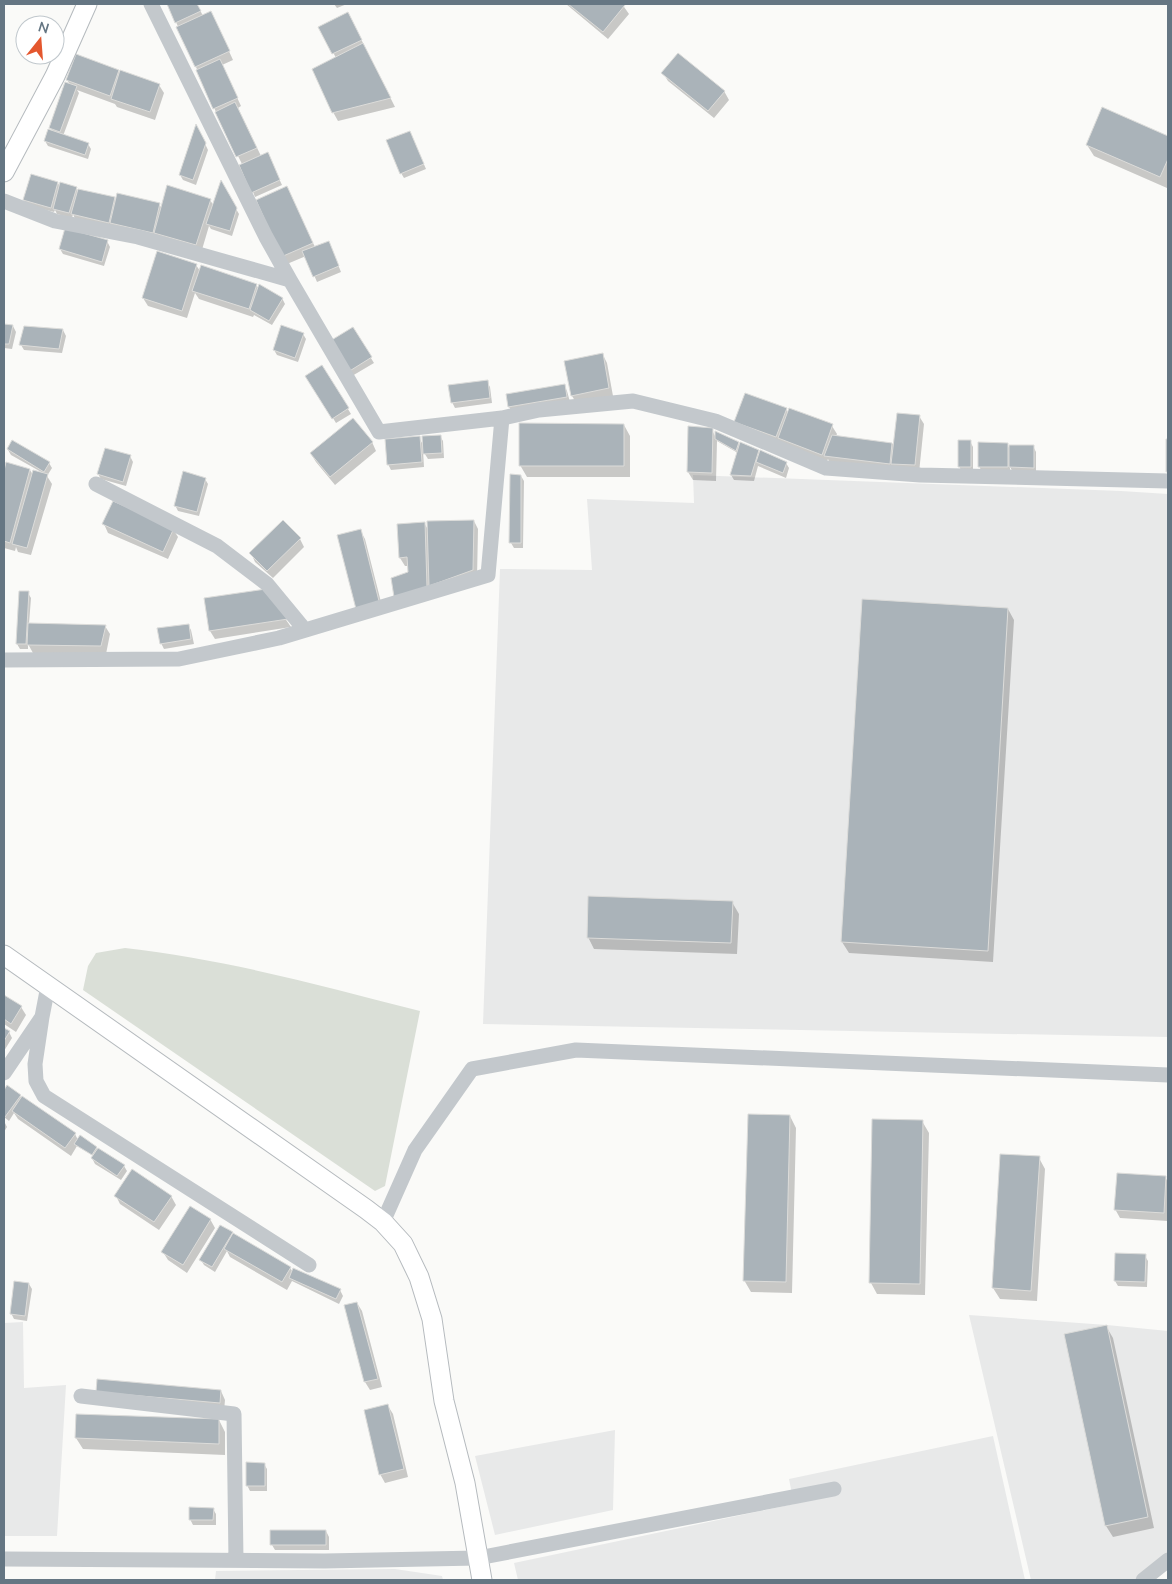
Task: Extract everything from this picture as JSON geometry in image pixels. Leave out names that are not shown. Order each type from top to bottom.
[{"type":"main road","points":[[4,172],[56,76],[87,4]]},
{"type":"main road","points":[[4,955],[384,1222],[403,1244],[419,1277],[432,1319],[444,1401],[465,1483],[482,1580]]},
{"type":"street","points":[[151,4],[266,237],[379,432],[502,418],[539,410],[633,401],[715,421],[826,468],[920,475],[1168,481]]},
{"type":"street","points":[[4,201],[55,221],[138,237],[290,280]]},
{"type":"street","points":[[4,660],[179,659],[279,638],[488,575],[502,418]]},
{"type":"street","points":[[96,484],[217,546],[267,584],[305,630]]},
{"type":"street","points":[[48,986],[35,1064],[36,1081],[44,1096],[310,1265]]},
{"type":"street","points":[[4,1073],[42,1017]]},
{"type":"street","points":[[384,1222],[414,1150],[472,1069],[576,1050],[1168,1075]]},
{"type":"street","points":[[81,1396],[234,1414],[236,1560]]},
{"type":"street","points":[[4,1559],[326,1561],[478,1558],[834,1489]]},
{"type":"street","points":[[1143,1580],[1168,1560]]},
{"type":"shaded area","points":[[693,475],[1168,494],[1168,1037],[483,1024],[500,569],[592,570],[587,499],[694,503]]},
{"type":"shaded area","points":[[125,948],[236,966],[420,1011],[385,1186],[375,1191],[83,990],[88,966],[96,953]]},
{"type":"shaded area","points":[[969,1315],[1168,1331],[1168,1564],[1145,1580],[1031,1580]]},
{"type":"shaded area","points":[[23,1322],[24,1388],[66,1385],[57,1536],[4,1536],[4,1323]]},
{"type":"shaded area","points":[[615,1430],[613,1510],[495,1535],[475,1456]]},
{"type":"shaded area","points":[[993,1436],[1025,1580],[518,1580],[514,1563],[794,1504],[789,1479]]},
{"type":"shaded area","points":[[395,1569],[442,1576],[443,1580],[215,1580],[216,1571]]},
{"type":"building","points":[[167,4],[197,4],[201,11],[175,23]]},
{"type":"building","points":[[568,4],[623,4],[625,5],[603,32]]},
{"type":"building","points":[[211,11],[230,51],[195,67],[176,27]]},
{"type":"building","points":[[348,12],[362,40],[332,54],[318,27]]},
{"type":"building","points":[[363,43],[391,98],[332,113],[312,69]]},
{"type":"building","points":[[678,53],[725,91],[708,111],[661,73]]},
{"type":"building","points":[[76,54],[119,70],[110,96],[66,80]]},
{"type":"building","points":[[220,59],[238,98],[213,109],[196,70]]},
{"type":"building","points":[[120,70],[160,84],[150,112],[111,99]]},
{"type":"building","points":[[65,82],[77,86],[60,132],[49,128]]},
{"type":"building","points":[[235,102],[257,148],[236,157],[215,112]]},
{"type":"building","points":[[1102,107],[1168,136],[1168,159],[1160,177],[1086,145]]},
{"type":"building","points":[[196,124],[206,143],[193,180],[179,175]]},
{"type":"building","points":[[48,129],[89,143],[85,155],[44,141]]},
{"type":"building","points":[[410,131],[424,164],[400,174],[386,140]]},
{"type":"building","points":[[268,152],[280,180],[251,193],[239,165]]},
{"type":"building","points":[[31,174],[58,182],[51,208],[23,200]]},
{"type":"building","points":[[221,180],[237,208],[230,231],[206,224]]},
{"type":"building","points":[[60,182],[77,187],[69,213],[53,209]]},
{"type":"building","points":[[167,185],[211,199],[196,245],[154,233]]},
{"type":"building","points":[[287,186],[313,243],[281,257],[256,200]]},
{"type":"building","points":[[78,189],[115,197],[109,223],[71,214]]},
{"type":"building","points":[[117,193],[160,203],[153,233],[110,223]]},
{"type":"building","points":[[65,228],[108,240],[102,262],[59,249]]},
{"type":"building","points":[[329,241],[339,266],[313,277],[302,251]]},
{"type":"building","points":[[157,251],[197,264],[182,311],[142,298]]},
{"type":"building","points":[[201,265],[257,284],[249,309],[192,291]]},
{"type":"building","points":[[259,284],[283,298],[269,321],[250,310]]},
{"type":"building","points":[[4,324],[13,325],[9,344],[4,344]]},
{"type":"building","points":[[281,325],[304,333],[295,358],[273,350]]},
{"type":"building","points":[[24,326],[63,329],[59,349],[19,345]]},
{"type":"building","points":[[353,327],[372,357],[348,372],[330,341]]},
{"type":"building","points":[[603,353],[609,388],[571,396],[564,361]]},
{"type":"building","points":[[322,365],[349,408],[332,419],[305,376]]},
{"type":"building","points":[[488,380],[490,398],[451,403],[448,385]]},
{"type":"building","points":[[565,384],[567,397],[508,407],[506,394]]},
{"type":"building","points":[[745,393],[787,408],[776,437],[734,422]]},
{"type":"building","points":[[789,408],[833,424],[822,455],[778,438]]},
{"type":"building","points":[[897,413],[920,415],[915,465],[891,464]]},
{"type":"building","points":[[353,418],[373,442],[330,477],[310,453]]},
{"type":"building","points":[[519,423],[624,424],[624,466],[519,466]]},
{"type":"building","points":[[688,426],[713,428],[712,473],[687,472]]},
{"type":"building","points":[[715,431],[739,442],[736,451],[715,439]]},
{"type":"building","points":[[441,435],[442,453],[423,454],[422,436]]},
{"type":"building","points":[[832,435],[892,443],[890,464],[824,456]]},
{"type":"building","points":[[420,436],[422,462],[387,465],[385,439]]},
{"type":"building","points":[[1166,439],[1168,439],[1168,472],[1166,472]]},
{"type":"building","points":[[12,440],[50,462],[44,472],[7,449]]},
{"type":"building","points":[[958,440],[971,440],[971,467],[958,467]]},
{"type":"building","points":[[740,442],[759,450],[751,476],[730,475]]},
{"type":"building","points":[[978,442],[1008,443],[1008,467],[978,467]]},
{"type":"building","points":[[1009,445],[1034,445],[1034,468],[1009,467]]},
{"type":"building","points":[[105,448],[131,455],[123,482],[97,474]]},
{"type":"building","points":[[760,450],[787,462],[783,473],[756,462]]},
{"type":"building","points":[[6,462],[30,469],[10,543],[4,541],[4,471]]},
{"type":"building","points":[[33,470],[48,474],[27,548],[12,544]]},
{"type":"building","points":[[183,471],[206,478],[197,512],[174,506]]},
{"type":"building","points":[[510,474],[521,475],[521,543],[509,543]]},
{"type":"building","points":[[113,501],[174,528],[163,552],[102,524]]},
{"type":"building","points":[[283,520],[301,538],[267,571],[249,553]]},
{"type":"building","points":[[474,520],[473,570],[429,586],[427,521]]},
{"type":"building","points":[[425,522],[427,587],[394,597],[391,578],[408,572],[407,557],[399,558],[397,524]]},
{"type":"building","points":[[361,529],[379,601],[356,609],[337,535]]},
{"type":"building","points":[[266,589],[288,619],[209,631],[204,598]]},
{"type":"building","points":[[19,591],[29,591],[26,644],[16,644]]},
{"type":"building","points":[[862,599],[1008,608],[988,951],[841,942]]},
{"type":"building","points":[[28,623],[106,625],[101,646],[27,645]]},
{"type":"building","points":[[189,624],[191,639],[160,644],[157,628]]},
{"type":"building","points":[[588,896],[733,901],[731,943],[587,938]]},
{"type":"building","points":[[4,995],[22,1006],[11,1024],[4,1019]]},
{"type":"building","points":[[4,1028],[10,1031],[4,1041]]},
{"type":"building","points":[[7,1085],[21,1095],[5,1117],[4,1090]]},
{"type":"building","points":[[22,1096],[76,1133],[65,1148],[12,1111]]},
{"type":"building","points":[[748,1114],[790,1115],[786,1282],[743,1281]]},
{"type":"building","points":[[872,1119],[923,1120],[920,1284],[869,1283]]},
{"type":"building","points":[[80,1135],[97,1147],[92,1155],[74,1144]]},
{"type":"building","points":[[98,1148],[125,1165],[117,1176],[91,1158]]},
{"type":"building","points":[[1000,1154],[1040,1156],[1031,1291],[992,1288]]},
{"type":"building","points":[[132,1169],[172,1196],[154,1222],[114,1196]]},
{"type":"building","points":[[1117,1173],[1166,1176],[1164,1213],[1114,1210]]},
{"type":"building","points":[[190,1206],[211,1219],[183,1265],[161,1252]]},
{"type":"building","points":[[220,1225],[233,1232],[212,1267],[199,1260]]},
{"type":"building","points":[[233,1233],[291,1267],[282,1282],[224,1249]]},
{"type":"building","points":[[1115,1253],[1146,1254],[1145,1282],[1114,1281]]},
{"type":"building","points":[[293,1268],[341,1289],[336,1299],[289,1278]]},
{"type":"building","points":[[14,1281],[29,1283],[25,1316],[10,1314]]},
{"type":"building","points":[[357,1302],[378,1379],[364,1382],[344,1305]]},
{"type":"building","points":[[1107,1325],[1148,1517],[1105,1526],[1064,1334]]},
{"type":"building","points":[[97,1379],[221,1390],[220,1403],[96,1392]]},
{"type":"building","points":[[388,1404],[404,1469],[379,1475],[364,1410]]},
{"type":"building","points":[[76,1414],[219,1419],[219,1444],[75,1438]]},
{"type":"building","points":[[246,1462],[265,1463],[265,1486],[246,1486]]},
{"type":"building","points":[[189,1507],[214,1508],[213,1520],[189,1520]]},
{"type":"building","points":[[270,1530],[326,1530],[326,1545],[270,1545]]}]
